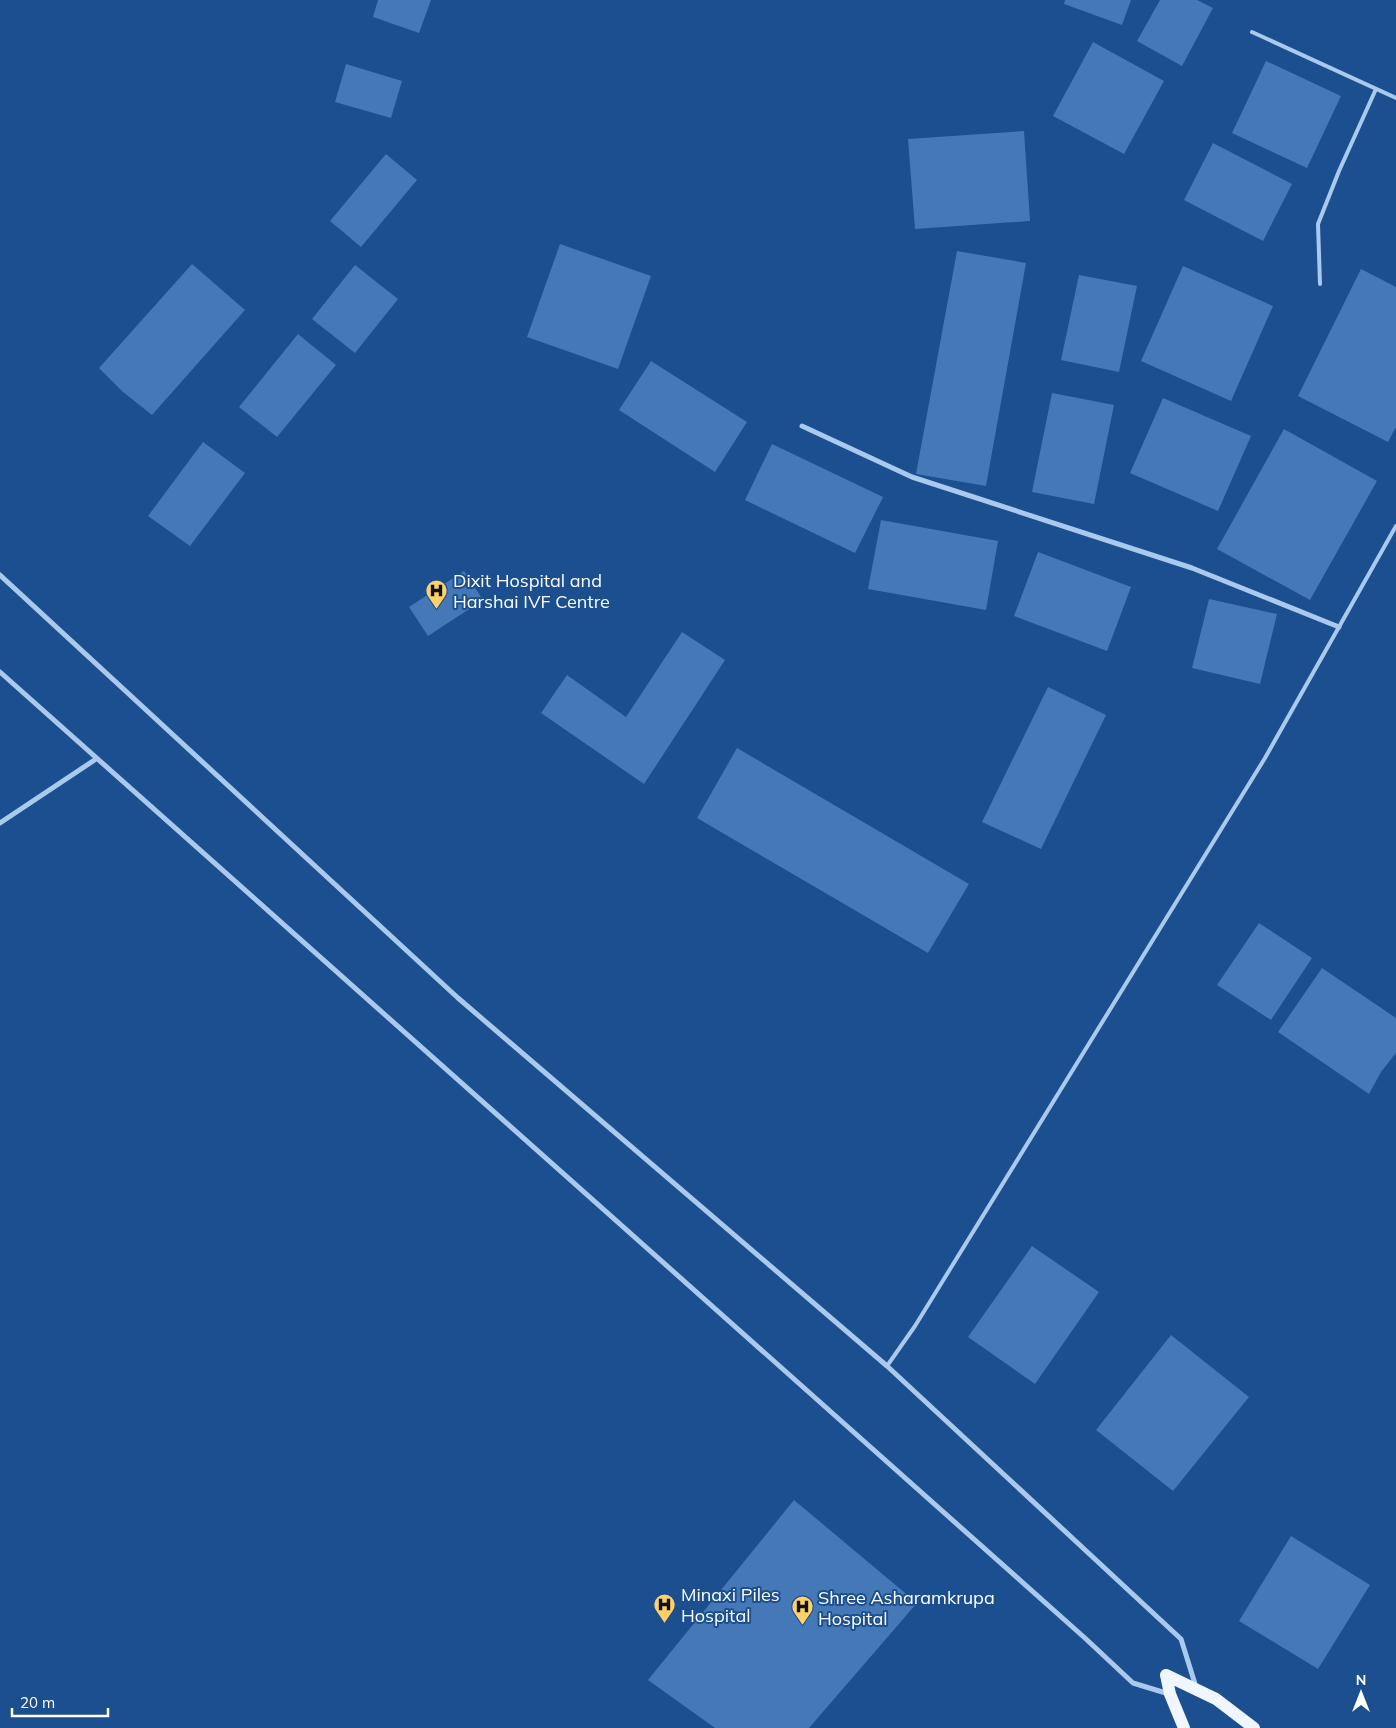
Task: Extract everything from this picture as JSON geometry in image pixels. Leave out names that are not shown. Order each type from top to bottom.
[{"type":"main road","points":[[1184,1728],[1170,1694],[1166,1675],[1216,1699],[1254,1728]]},
{"type":"street","points":[[802,426],[912,477],[1192,568],[1339,627]]},
{"type":"street","points":[[0,575],[458,998],[887,1366],[1181,1638],[1197,1690]]},
{"type":"street","points":[[0,672],[1086,1638],[1133,1683],[1170,1694]]},
{"type":"street","points":[[0,823],[96,759]]},
{"type":"lane","points":[[1252,32],[1396,98]]},
{"type":"lane","points":[[1320,284],[1318,224],[1339,171],[1376,89]]},
{"type":"lane","points":[[887,1366],[920,1318],[1265,758],[1396,526]]},
{"type":"building","points":[[378,0],[431,0],[419,33],[373,17]]},
{"type":"building","points":[[1065,0],[1131,0],[1122,25],[1064,4]]},
{"type":"building","points":[[1160,0],[1197,0],[1213,8],[1182,66],[1137,41]]},
{"type":"building","points":[[1093,42],[1164,81],[1124,154],[1053,116]]},
{"type":"building","points":[[1266,61],[1341,96],[1307,168],[1232,133]]},
{"type":"building","points":[[346,64],[402,81],[391,118],[335,102]]},
{"type":"building","points":[[1024,131],[1030,221],[915,229],[908,139]]},
{"type":"building","points":[[1213,143],[1292,184],[1263,241],[1184,200]]},
{"type":"building","points":[[386,154],[417,180],[361,247],[330,221]]},
{"type":"building","points":[[560,244],[651,276],[618,369],[527,337]]},
{"type":"building","points":[[957,251],[1026,263],[986,486],[916,474]]},
{"type":"building","points":[[192,264],[245,310],[152,415],[123,392],[99,368]]},
{"type":"building","points":[[355,265],[398,299],[355,353],[312,319]]},
{"type":"building","points":[[1183,266],[1273,306],[1231,401],[1141,361]]},
{"type":"building","points":[[1361,269],[1396,287],[1396,427],[1388,442],[1298,396]]},
{"type":"building","points":[[1079,275],[1137,286],[1119,372],[1061,360]]},
{"type":"building","points":[[298,334],[336,365],[277,437],[239,407]]},
{"type":"building","points":[[651,361],[747,422],[715,472],[619,410]]},
{"type":"building","points":[[1052,393],[1114,405],[1094,504],[1032,492]]},
{"type":"building","points":[[1163,398],[1251,436],[1218,511],[1130,473]]},
{"type":"building","points":[[1284,429],[1377,481],[1310,600],[1217,549]]},
{"type":"building","points":[[203,442],[245,473],[190,546],[148,516]]},
{"type":"building","points":[[772,444],[883,497],[855,553],[745,500]]},
{"type":"building","points":[[881,520],[998,541],[986,610],[868,589]]},
{"type":"building","points":[[1038,552],[1131,587],[1107,651],[1014,616]]},
{"type":"building","points":[[464,571],[483,600],[428,636],[409,607]]},
{"type":"building","points":[[1209,599],[1277,614],[1260,684],[1192,668]]},
{"type":"building","points":[[682,632],[725,660],[644,784],[541,713],[567,675],[626,717]]},
{"type":"building","points":[[1048,687],[1106,715],[1041,849],[982,822]]},
{"type":"building","points":[[737,748],[969,884],[928,953],[697,818]]},
{"type":"building","points":[[1259,923],[1312,958],[1271,1020],[1217,985]]},
{"type":"building","points":[[1322,968],[1396,1018],[1396,1053],[1381,1072],[1369,1094],[1278,1032]]},
{"type":"building","points":[[1032,1246],[1099,1292],[1035,1384],[968,1337]]},
{"type":"building","points":[[1171,1335],[1249,1397],[1173,1491],[1096,1430]]},
{"type":"building","points":[[794,1500],[917,1603],[809,1728],[715,1728],[648,1680]]},
{"type":"building","points":[[1291,1536],[1370,1585],[1318,1669],[1239,1621]]},
{"type":"place","name":"Dixit Hospital and Harshai IVF Centre","points":[[437,609]]},
{"type":"place","name":"Minaxi Piles Hospital","points":[[665,1623]]},
{"type":"place","name":"Shree Asharamkrupa Hospital","points":[[802,1626]]}]
